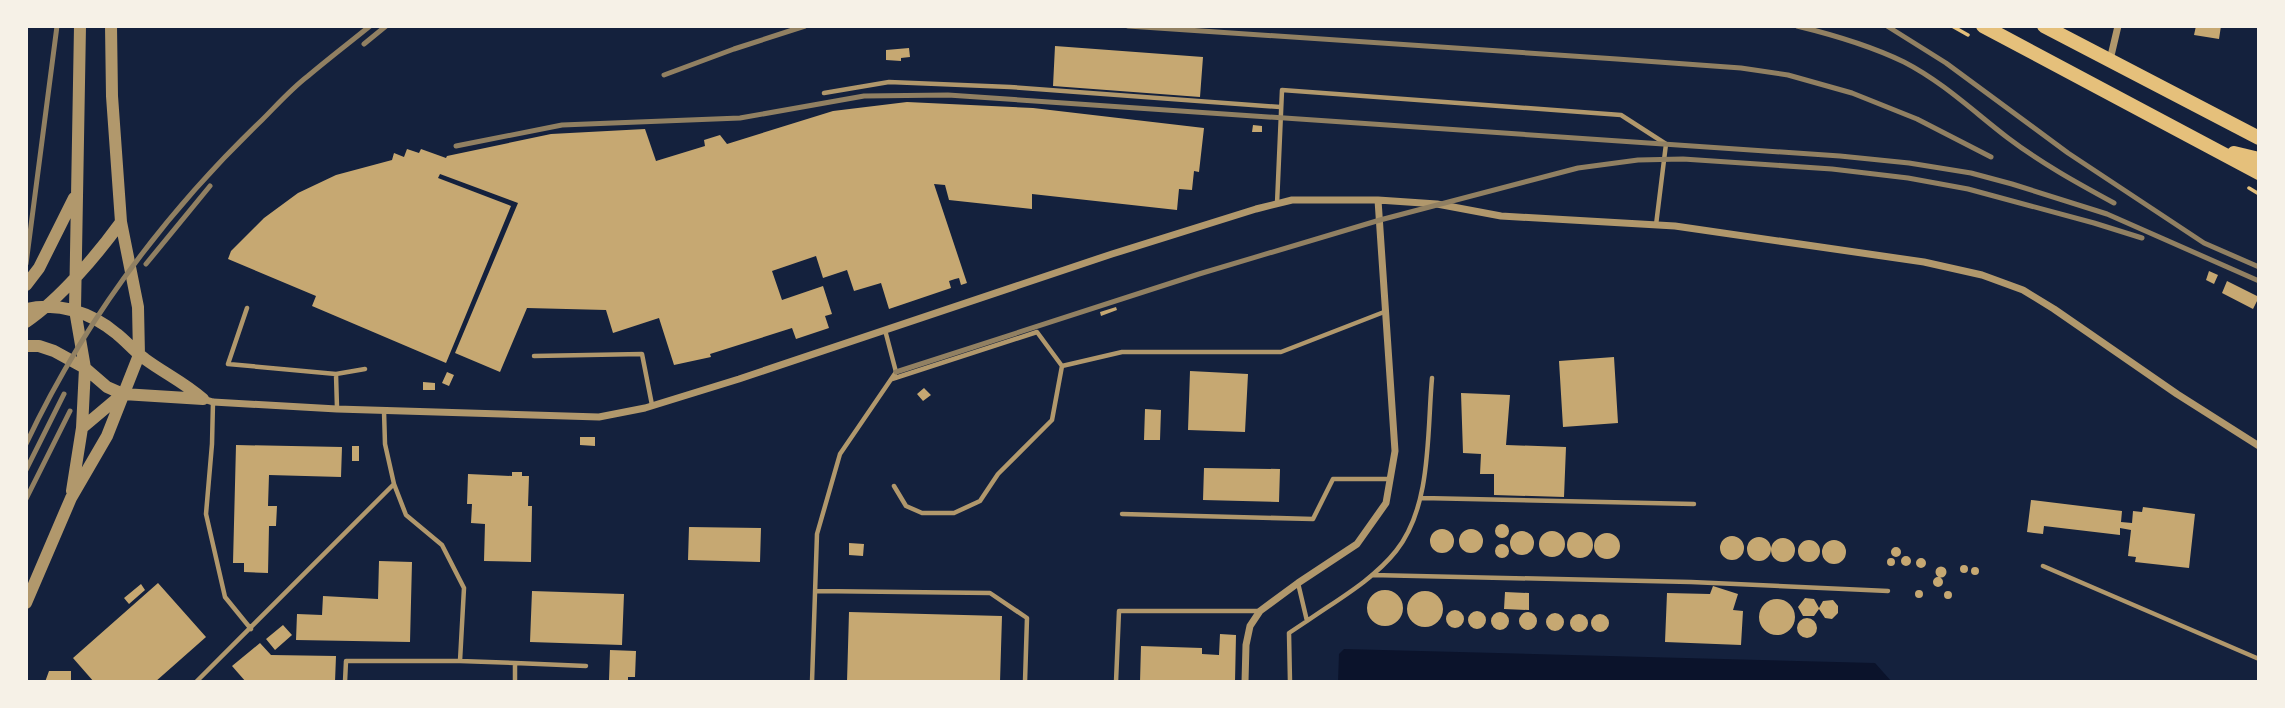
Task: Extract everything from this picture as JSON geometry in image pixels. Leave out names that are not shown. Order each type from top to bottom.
[{"type":"main road","points":[[1983,26],[2259,173]]},
{"type":"main road","points":[[2044,26],[2259,138]]},
{"type":"main road","points":[[2216,149],[2259,159]]},
{"type":"street","points":[[71,498],[82,428],[85,368],[75,310],[80,26]]},
{"type":"street","points":[[26,603],[71,498],[99,452],[139,355],[138,307],[121,222],[112,96],[111,26]]},
{"type":"street","points":[[2110,60],[2118,26]]},
{"type":"street","points":[[26,285],[39,268],[75,194]]},
{"type":"street","points":[[26,346],[38,346],[54,351],[85,368],[107,387],[123,394],[337,409],[599,417],[652,406],[1112,254],[1277,204],[1293,200],[1378,200],[1437,204],[1501,216],[1656,225],[1924,262],[1982,275],[2012,286],[2054,309],[2177,394],[2259,446]]},
{"type":"street","points":[[1245,682],[1245,645],[1250,626],[1260,611],[1357,544],[1386,503],[1395,451],[1378,200]]},
{"type":"street","points":[[26,322],[47,305],[102,248],[121,222]]},
{"type":"street","points":[[26,309],[47,305],[75,310],[104,324],[139,355],[208,400]]},
{"type":"street","points":[[82,428],[123,394]]},
{"type":"lane","points":[[824,93],[889,82],[1010,87],[1280,107]]},
{"type":"lane","points":[[1277,204],[1282,90],[1621,115],[1666,144],[1656,225]]},
{"type":"lane","points":[[247,307],[228,364],[336,374],[365,369]]},
{"type":"lane","points":[[1062,366],[1122,352],[1281,352],[1384,312]]},
{"type":"lane","points":[[812,682],[817,534],[839,454],[896,372],[884,330]]},
{"type":"lane","points":[[891,380],[1037,332],[1062,366],[1052,420],[998,474],[980,501],[954,513],[922,513],[906,506],[894,486]]},
{"type":"lane","points":[[534,356],[642,354],[652,406]]},
{"type":"lane","points":[[336,374],[337,409]]},
{"type":"lane","points":[[1290,682],[1289,633],[1371,575],[1397,550],[1422,498],[1432,377]]},
{"type":"lane","points":[[208,400],[212,444],[206,514],[225,597],[251,629]]},
{"type":"lane","points":[[384,411],[385,444],[394,484],[406,514],[442,545],[464,588],[460,661]]},
{"type":"lane","points":[[1122,514],[1313,519],[1333,479],[1390,479]]},
{"type":"lane","points":[[197,682],[394,484]]},
{"type":"lane","points":[[1422,498],[1694,504]]},
{"type":"lane","points":[[2043,566],[2259,659]]},
{"type":"lane","points":[[1371,575],[1690,582],[1888,591]]},
{"type":"lane","points":[[1298,583],[1307,621]]},
{"type":"lane","points":[[815,591],[990,593],[1027,618],[1025,682]]},
{"type":"lane","points":[[1116,682],[1119,611],[1260,611]]},
{"type":"lane","points":[[345,682],[346,661],[460,661],[586,666]]},
{"type":"lane","points":[[515,663],[515,682]]},
{"type":"water","points":[[1344,649],[1875,663],[1892,682],[1338,682],[1339,654]]},
{"type":"building","points":[[2196,26],[2221,26],[2219,39],[2194,35]]},
{"type":"building","points":[[1055,46],[1203,57],[1200,97],[1053,86]]},
{"type":"building","points":[[909,48],[910,57],[901,58],[901,61],[886,60],[886,50]]},
{"type":"building","points":[[907,102],[1033,108],[1204,128],[1199,172],[1194,171],[1192,190],[1179,189],[1177,210],[1032,194],[1032,209],[949,200],[945,185],[934,184],[967,283],[961,285],[959,278],[949,281],[951,288],[889,309],[881,283],[854,291],[847,270],[823,278],[816,256],[772,271],[782,300],[823,286],[832,314],[825,316],[829,328],[796,339],[792,328],[710,354],[711,357],[674,365],[659,318],[613,333],[606,310],[527,308],[500,372],[455,353],[518,203],[440,174],[438,178],[511,206],[446,363],[312,306],[316,296],[228,259],[231,251],[264,218],[298,193],[336,175],[392,160],[394,153],[404,157],[407,149],[419,153],[421,149],[446,158],[551,134],[645,129],[656,161],[705,146],[704,140],[720,135],[727,144],[833,111]]},
{"type":"building","points":[[1253,125],[1262,126],[1262,132],[1252,132]]},
{"type":"building","points":[[2209,271],[2218,275],[2214,284],[2206,280]]},
{"type":"building","points":[[2227,281],[2259,297],[2253,309],[2222,293]]},
{"type":"building","points":[[1116,307],[1117,310],[1101,316],[1100,312]]},
{"type":"building","points":[[1614,357],[1618,423],[1563,427],[1559,361]]},
{"type":"building","points":[[1190,371],[1248,374],[1245,432],[1188,430]]},
{"type":"building","points":[[447,372],[454,375],[449,386],[442,383]]},
{"type":"building","points":[[423,382],[435,383],[435,390],[423,390]]},
{"type":"building","points":[[924,388],[931,395],[923,401],[917,394]]},
{"type":"building","points":[[1461,393],[1510,395],[1506,445],[1566,447],[1564,497],[1494,495],[1494,474],[1480,474],[1481,454],[1463,453]]},
{"type":"building","points":[[1145,409],[1161,410],[1160,440],[1144,440]]},
{"type":"building","points":[[580,437],[595,437],[595,446],[580,445]]},
{"type":"building","points":[[236,445],[342,447],[341,477],[269,475],[268,506],[277,506],[276,526],[269,526],[268,573],[244,572],[244,563],[233,563]]},
{"type":"building","points":[[352,446],[359,446],[359,461],[352,461]]},
{"type":"building","points":[[1204,468],[1280,469],[1279,502],[1203,500]]},
{"type":"building","points":[[512,472],[522,472],[522,476],[529,476],[528,506],[532,506],[531,562],[484,561],[485,524],[471,523],[472,504],[467,504],[468,474],[512,476]]},
{"type":"building","points":[[2031,500],[2122,511],[2121,522],[2132,523],[2133,511],[2142,512],[2143,507],[2195,514],[2189,568],[2135,562],[2136,557],[2128,556],[2131,530],[2120,528],[2120,535],[2044,526],[2043,534],[2027,532]]},
{"type":"building","points":[[1502,524],[1507,526],[1507,536],[1502,538],[1497,536],[1495,531],[1497,526]]},
{"type":"building","points":[[689,527],[761,528],[760,562],[688,560]]},
{"type":"building","points":[[1442,529],[1453,536],[1454,541],[1447,552],[1442,553],[1431,546],[1430,541],[1437,530]]},
{"type":"building","points":[[1471,529],[1479,533],[1483,541],[1479,549],[1471,553],[1463,549],[1459,541],[1463,533]]},
{"type":"building","points":[[1522,531],[1531,534],[1534,543],[1531,552],[1522,555],[1513,552],[1510,543],[1513,534]]},
{"type":"building","points":[[1552,531],[1561,535],[1565,544],[1561,553],[1552,557],[1543,553],[1539,544],[1543,535]]},
{"type":"building","points":[[1580,532],[1589,536],[1593,545],[1589,554],[1580,558],[1571,554],[1567,545],[1571,536]]},
{"type":"building","points":[[1607,533],[1616,537],[1620,546],[1616,555],[1607,559],[1598,555],[1594,546],[1598,537]]},
{"type":"building","points":[[1732,536],[1740,540],[1744,548],[1740,556],[1732,560],[1724,556],[1720,548],[1724,540]]},
{"type":"building","points":[[1759,537],[1767,541],[1771,549],[1767,557],[1759,561],[1751,557],[1747,549],[1751,541]]},
{"type":"building","points":[[1783,538],[1791,542],[1795,550],[1791,558],[1783,562],[1775,558],[1771,550],[1775,542]]},
{"type":"building","points":[[1805,540],[1813,540],[1820,547],[1820,555],[1813,562],[1805,562],[1798,555],[1798,547]]},
{"type":"building","points":[[1834,540],[1842,544],[1846,552],[1842,560],[1834,564],[1826,560],[1822,552],[1826,544]]},
{"type":"building","points":[[849,543],[864,544],[863,556],[849,555]]},
{"type":"building","points":[[1502,544],[1507,546],[1507,556],[1502,558],[1497,556],[1495,551],[1497,546]]},
{"type":"building","points":[[1896,547],[1900,548],[1900,556],[1896,557],[1892,556],[1891,552],[1892,548]]},
{"type":"building","points":[[1906,556],[1910,557],[1910,565],[1906,566],[1902,565],[1901,561],[1902,557]]},
{"type":"building","points":[[1891,558],[1895,562],[1891,566],[1887,562]]},
{"type":"building","points":[[1921,558],[1925,559],[1925,567],[1921,568],[1917,567],[1916,563],[1917,559]]},
{"type":"building","points":[[379,561],[412,562],[410,642],[296,640],[297,614],[322,615],[323,596],[378,599]]},
{"type":"building","points":[[1964,565],[1968,569],[1964,573],[1960,569]]},
{"type":"building","points":[[1941,567],[1945,568],[1945,576],[1941,577],[1937,576],[1936,572],[1937,568]]},
{"type":"building","points":[[1975,567],[1979,571],[1975,575],[1971,571]]},
{"type":"building","points":[[1938,577],[1943,582],[1938,587],[1933,582]]},
{"type":"building","points":[[158,583],[206,637],[155,682],[94,682],[73,658]]},
{"type":"building","points":[[141,584],[145,590],[129,604],[124,598]]},
{"type":"building","points":[[1713,586],[1738,594],[1733,610],[1743,611],[1741,645],[1665,642],[1667,593],[1710,594]]},
{"type":"building","points":[[1385,590],[1398,595],[1403,608],[1398,621],[1385,626],[1372,621],[1367,608],[1372,595]]},
{"type":"building","points":[[1919,590],[1923,594],[1919,598],[1915,594]]},
{"type":"building","points":[[532,591],[624,594],[622,645],[530,642]]},
{"type":"building","points":[[1425,591],[1437,597],[1443,609],[1437,621],[1425,627],[1413,621],[1407,609],[1413,597]]},
{"type":"building","points":[[1948,591],[1952,595],[1948,599],[1944,595]]},
{"type":"building","points":[[1505,592],[1529,593],[1529,610],[1504,609]]},
{"type":"building","points":[[1805,598],[1814,599],[1819,608],[1823,601],[1833,600],[1838,606],[1838,613],[1832,619],[1825,618],[1819,609],[1814,616],[1803,616],[1798,607]]},
{"type":"building","points":[[1777,599],[1790,604],[1795,617],[1790,630],[1777,635],[1764,630],[1759,617],[1764,604]]},
{"type":"building","points":[[1451,610],[1459,610],[1464,619],[1462,626],[1451,628],[1446,623],[1446,615]]},
{"type":"building","points":[[1473,611],[1481,611],[1486,620],[1484,627],[1473,629],[1468,624],[1468,616]]},
{"type":"building","points":[[849,612],[1002,616],[1000,682],[847,682]]},
{"type":"building","points":[[1496,612],[1504,612],[1509,621],[1507,628],[1496,630],[1491,625],[1491,617]]},
{"type":"building","points":[[1524,612],[1532,612],[1537,621],[1535,628],[1524,630],[1519,625],[1519,617]]},
{"type":"building","points":[[1551,613],[1559,613],[1564,622],[1562,629],[1551,631],[1546,626],[1546,618]]},
{"type":"building","points":[[1575,614],[1583,614],[1588,623],[1586,630],[1575,632],[1570,627],[1570,619]]},
{"type":"building","points":[[1596,614],[1604,614],[1609,623],[1607,630],[1596,632],[1591,627],[1591,619]]},
{"type":"building","points":[[1807,618],[1814,621],[1817,628],[1814,635],[1807,638],[1800,635],[1797,628],[1800,621]]},
{"type":"building","points":[[283,625],[292,635],[275,650],[266,639]]},
{"type":"building","points":[[1220,634],[1236,635],[1235,682],[1140,682],[1141,646],[1202,648],[1202,654],[1219,655]]},
{"type":"building","points":[[260,643],[271,655],[336,656],[335,682],[246,682],[232,666]]},
{"type":"building","points":[[610,650],[636,651],[635,677],[628,677],[628,681],[609,680]]},
{"type":"building","points":[[49,671],[71,671],[71,682],[45,682]]},
{"type":"railway","points":[[26,264],[57,26]]},
{"type":"railway","points":[[26,444],[100,312],[160,231],[226,156],[290,92],[370,26]]},
{"type":"railway","points":[[364,44],[386,26]]},
{"type":"railway","points":[[664,75],[805,26]]},
{"type":"railway","points":[[1128,26],[1741,68],[1788,75],[1852,93],[1917,119],[1991,157]]},
{"type":"railway","points":[[1797,26],[1865,46],[1904,62],[1945,88],[2033,156],[2114,203]]},
{"type":"railway","points":[[1887,26],[1946,63],[2068,153],[2204,243],[2259,267]]},
{"type":"railway","points":[[456,146],[562,125],[740,118],[864,96],[948,95],[1840,156],[1971,173],[2012,184],[2107,214],[2259,281]]},
{"type":"railway","points":[[896,372],[1199,274],[1380,220],[1578,168],[1638,160],[1683,159],[1832,169],[1908,178],[1968,189],[2142,238]]},
{"type":"railway","points":[[146,264],[210,186]]},
{"type":"railway","points":[[26,470],[64,394]]},
{"type":"railway","points":[[26,499],[70,411]]}]
